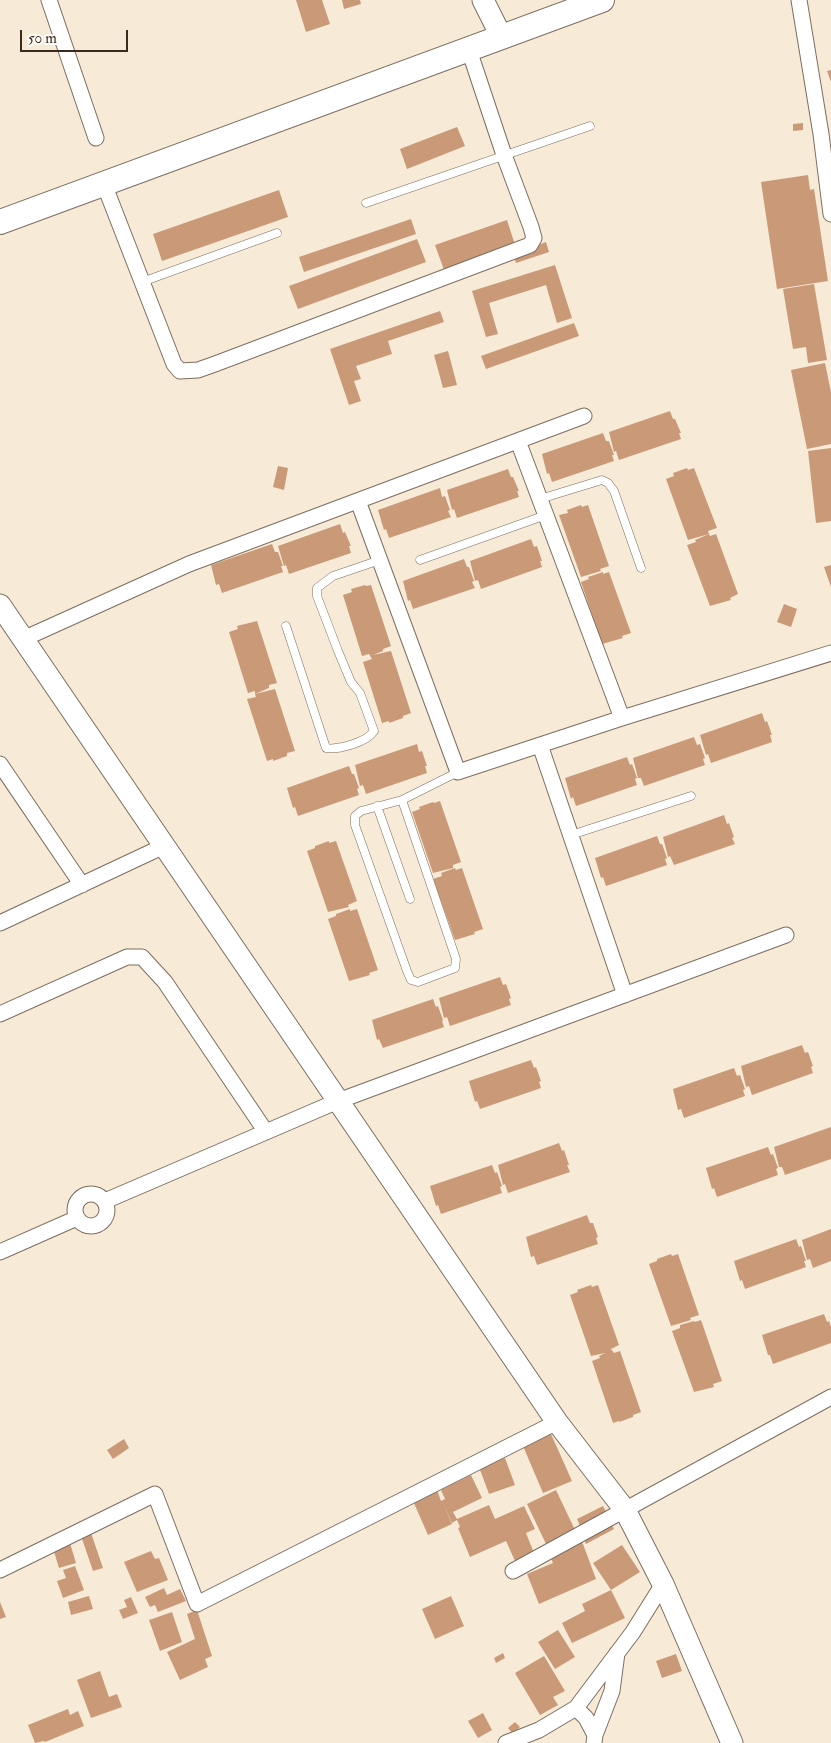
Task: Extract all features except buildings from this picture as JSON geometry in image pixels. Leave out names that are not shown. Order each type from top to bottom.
[{"type":"main road","points":[[0,222],[602,0]]},
{"type":"street","points":[[49,0],[96,138]]},
{"type":"street","points":[[483,0],[502,38]]},
{"type":"street","points":[[800,0],[821,134],[831,214]]},
{"type":"street","points":[[104,184],[174,364],[180,371],[198,370],[215,364],[530,245],[534,238],[531,227],[504,156],[469,50]]},
{"type":"street","points":[[23,639],[189,564],[584,416]]},
{"type":"street","points":[[518,441],[622,718]]},
{"type":"street","points":[[358,501],[458,772],[622,718],[831,653]]},
{"type":"street","points":[[0,606],[557,1422],[625,1510],[663,1584],[732,1743]]},
{"type":"street","points":[[540,745],[625,995]]},
{"type":"street","points":[[0,764],[82,885]]},
{"type":"street","points":[[0,923],[164,846]]},
{"type":"street","points":[[105,1201],[338,1101],[786,935]]},
{"type":"street","points":[[0,1014],[127,957],[142,957],[165,982],[266,1132]]},
{"type":"street","points":[[91,1193],[99,1195],[105,1201],[107,1209],[105,1218],[99,1224],[91,1226],[83,1224],[77,1218],[74,1210],[76,1202],[82,1196],[91,1193]]},
{"type":"street","points":[[0,1252],[77,1218]]},
{"type":"street","points":[[514,1570],[831,1397]]},
{"type":"street","points":[[0,1570],[155,1494],[197,1604],[557,1422]]},
{"type":"street","points":[[506,1743],[539,1730],[576,1708],[633,1632],[663,1584]]},
{"type":"street","points":[[595,1739],[612,1691],[617,1653]]},
{"type":"street","points":[[576,1708],[586,1718],[595,1739]]},
{"type":"lane","points":[[366,203],[590,126]]},
{"type":"lane","points":[[142,282],[277,233]]},
{"type":"lane","points":[[540,499],[602,480],[608,483],[614,491],[641,568]]},
{"type":"lane","points":[[420,560],[546,515]]},
{"type":"lane","points":[[286,626],[326,748],[334,750],[371,736],[374,731],[372,721],[360,693],[351,682],[317,596],[317,588],[333,576],[380,560]]},
{"type":"lane","points":[[402,800],[456,959],[454,968],[418,982],[411,980],[407,971],[355,825],[355,816],[361,810],[402,800],[458,772]]},
{"type":"lane","points":[[571,835],[691,796]]},
{"type":"lane","points":[[377,806],[410,899]]}]
